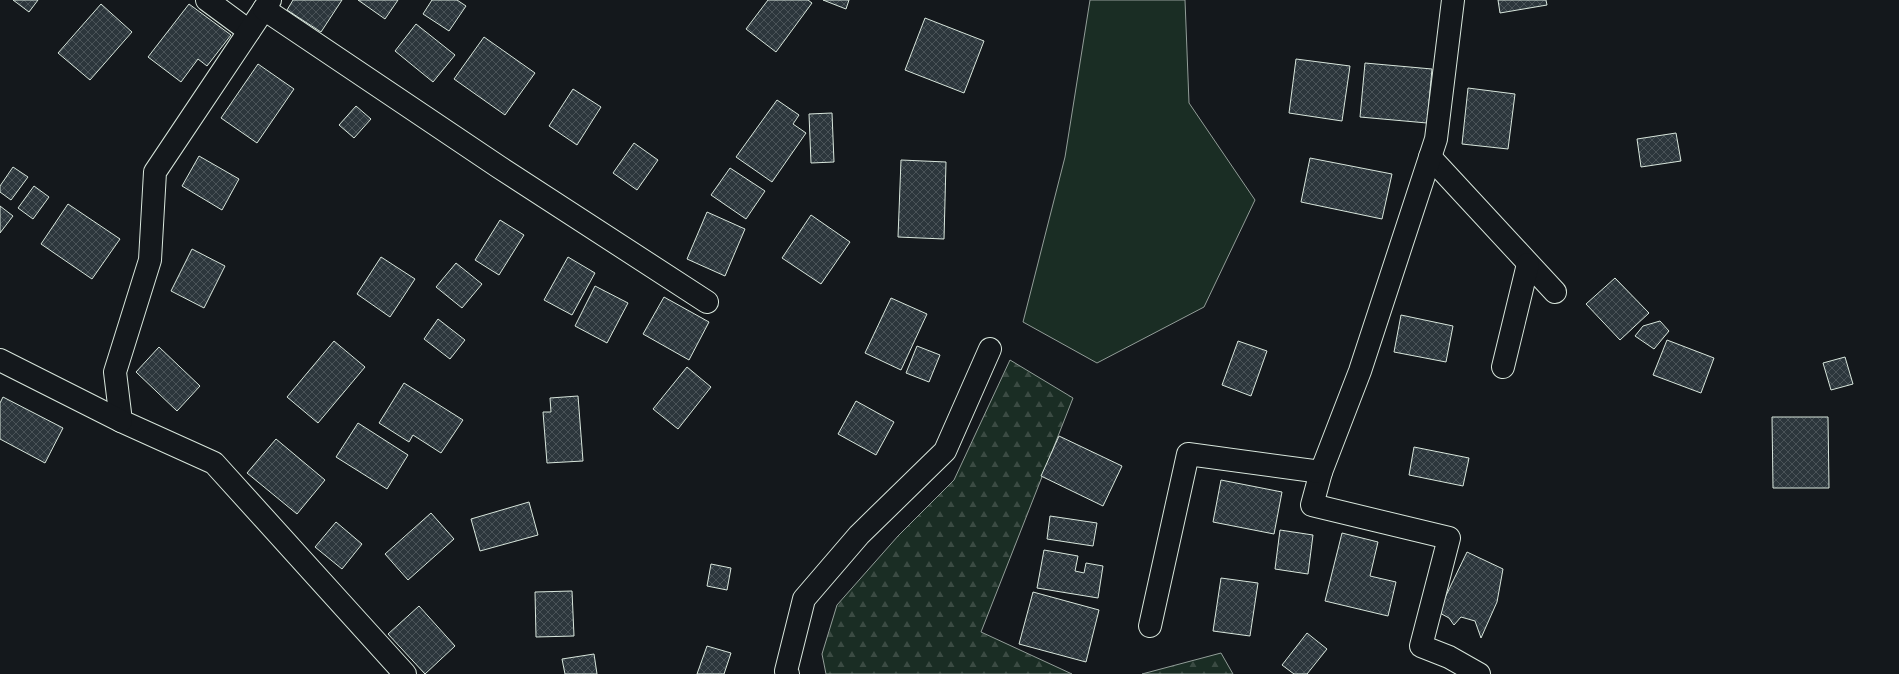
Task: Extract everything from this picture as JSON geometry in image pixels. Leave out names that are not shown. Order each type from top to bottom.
[{"type":"street","points":[[207,0],[249,31]]},
{"type":"street","points":[[1453,0],[1436,138],[1360,371],[1321,472],[1312,505],[1449,538],[1421,646],[1449,657],[1479,674]]},
{"type":"street","points":[[121,421],[115,372],[150,260],[155,172],[267,4],[505,171],[707,302]]},
{"type":"street","points":[[1430,157],[1555,292]]},
{"type":"street","points":[[1503,367],[1528,264]]},
{"type":"street","points":[[788,674],[786,671],[804,599],[860,534],[945,451],[990,349]]},
{"type":"street","points":[[0,360],[121,421],[214,463],[404,674]]},
{"type":"street","points":[[1150,626],[1188,454],[1321,472]]},
{"type":"green space","points":[[1090,0],[1185,0],[1189,103],[1255,200],[1204,307],[1097,363],[1023,322],[1065,157]]},
{"type":"green space","points":[[1010,360],[1073,398],[981,632],[1072,674],[826,674],[822,654],[837,605],[898,536],[954,480]]},
{"type":"green space","points":[[1221,653],[1233,674],[1142,674]]},
{"type":"building","points":[[13,0],[38,0],[29,12]]},
{"type":"building","points":[[293,0],[342,0],[321,32],[287,10]]},
{"type":"building","points":[[358,0],[398,0],[385,19]]},
{"type":"building","points":[[432,0],[457,0],[466,6],[449,31],[423,14]]},
{"type":"building","points":[[768,0],[808,0],[812,3],[776,52],[746,29]]},
{"type":"building","points":[[823,0],[849,0],[846,9]]},
{"type":"building","points":[[1498,0],[1546,0],[1547,5],[1500,13]]},
{"type":"building","points":[[101,4],[132,32],[90,80],[58,53]]},
{"type":"building","points":[[189,4],[231,35],[207,66],[198,59],[181,82],[148,57]]},
{"type":"building","points":[[925,18],[984,41],[964,93],[905,70]]},
{"type":"building","points":[[416,24],[455,55],[433,82],[395,51]]},
{"type":"building","points":[[484,37],[535,73],[505,115],[454,79]]},
{"type":"building","points":[[1296,59],[1350,66],[1342,121],[1289,113]]},
{"type":"building","points":[[1365,63],[1432,69],[1427,123],[1360,117]]},
{"type":"building","points":[[258,64],[294,89],[257,143],[221,118]]},
{"type":"building","points":[[1468,88],[1515,94],[1508,149],[1462,144]]},
{"type":"building","points":[[573,89],[601,107],[577,145],[549,126]]},
{"type":"building","points":[[777,100],[799,115],[793,124],[806,133],[772,182],[736,157]]},
{"type":"building","points":[[356,106],[371,119],[354,138],[339,125]]},
{"type":"building","points":[[832,113],[834,162],[811,163],[809,114]]},
{"type":"building","points":[[1676,133],[1681,161],[1641,167],[1637,139]]},
{"type":"building","points":[[634,143],[658,160],[637,190],[613,173]]},
{"type":"building","points":[[199,156],[239,179],[222,210],[182,186]]},
{"type":"building","points":[[1310,158],[1392,174],[1382,219],[1301,202]]},
{"type":"building","points":[[901,160],[946,162],[944,239],[898,237]]},
{"type":"building","points":[[13,167],[28,177],[11,200],[0,192],[0,186]]},
{"type":"building","points":[[730,168],[765,191],[746,219],[711,195]]},
{"type":"building","points":[[34,186],[49,197],[33,219],[18,208]]},
{"type":"building","points":[[68,204],[120,239],[92,279],[41,244]]},
{"type":"building","points":[[0,206],[13,216],[0,233]]},
{"type":"building","points":[[707,212],[745,229],[725,276],[687,259]]},
{"type":"building","points":[[811,215],[850,242],[821,284],[782,258]]},
{"type":"building","points":[[500,220],[524,235],[499,275],[475,260]]},
{"type":"building","points":[[192,249],[225,266],[204,308],[171,291]]},
{"type":"building","points":[[381,257],[415,279],[390,317],[357,294]]},
{"type":"building","points":[[568,257],[595,273],[572,315],[544,300]]},
{"type":"building","points":[[456,263],[482,284],[462,308],[436,287]]},
{"type":"building","points":[[1615,278],[1649,313],[1620,340],[1586,304]]},
{"type":"building","points":[[595,286],[628,303],[607,343],[575,326]]},
{"type":"building","points":[[664,297],[709,322],[689,360],[643,334]]},
{"type":"building","points":[[891,298],[927,314],[901,370],[865,353]]},
{"type":"building","points":[[1401,315],[1453,326],[1446,362],[1394,352]]},
{"type":"building","points":[[438,319],[465,340],[450,359],[424,339]]},
{"type":"building","points":[[1660,321],[1669,331],[1654,349],[1635,336],[1643,326]]},
{"type":"building","points":[[1667,340],[1714,358],[1701,393],[1653,375]]},
{"type":"building","points":[[334,341],[365,367],[318,423],[287,397]]},
{"type":"building","points":[[1238,341],[1267,351],[1251,396],[1222,385]]},
{"type":"building","points":[[917,346],[940,355],[929,382],[906,373]]},
{"type":"building","points":[[159,347],[200,386],[177,411],[136,372]]},
{"type":"building","points":[[1845,357],[1853,384],[1831,390],[1823,363]]},
{"type":"building","points":[[687,367],[711,387],[678,429],[653,409]]},
{"type":"building","points":[[404,383],[463,420],[441,453],[413,435],[409,442],[379,423]]},
{"type":"building","points":[[578,396],[583,461],[547,463],[543,412],[551,412],[550,398]]},
{"type":"building","points":[[3,397],[63,428],[45,463],[0,439],[0,403]]},
{"type":"building","points":[[856,401],[894,422],[876,455],[838,434]]},
{"type":"building","points":[[1772,417],[1828,417],[1829,488],[1773,488]]},
{"type":"building","points":[[358,423],[408,455],[387,489],[336,457]]},
{"type":"building","points":[[1059,436],[1122,466],[1103,506],[1041,476]]},
{"type":"building","points":[[276,439],[325,480],[297,514],[247,473]]},
{"type":"building","points":[[1414,447],[1469,458],[1463,486],[1409,475]]},
{"type":"building","points":[[1221,480],[1282,492],[1274,534],[1213,522]]},
{"type":"building","points":[[529,502],[538,535],[480,551],[471,519]]},
{"type":"building","points":[[431,513],[454,539],[408,580],[385,554]]},
{"type":"building","points":[[1050,516],[1097,523],[1093,546],[1047,539]]},
{"type":"building","points":[[336,522],[362,544],[342,569],[315,547]]},
{"type":"building","points":[[1280,530],[1313,535],[1308,574],[1275,569]]},
{"type":"building","points":[[1342,533],[1378,542],[1370,576],[1396,582],[1388,616],[1325,601]]},
{"type":"building","points":[[1044,550],[1078,556],[1075,571],[1084,573],[1086,563],[1103,566],[1098,598],[1037,588]]},
{"type":"building","points":[[1467,552],[1503,569],[1497,602],[1481,638],[1475,621],[1461,617],[1454,625],[1449,618],[1438,612]]},
{"type":"building","points":[[711,564],[731,568],[727,590],[707,586]]},
{"type":"building","points":[[1221,578],[1258,583],[1250,636],[1213,631]]},
{"type":"building","points":[[572,591],[574,636],[536,637],[535,592]]},
{"type":"building","points":[[1033,592],[1099,610],[1086,662],[1019,644]]},
{"type":"building","points":[[419,606],[455,646],[425,674],[388,634]]},
{"type":"building","points":[[1307,633],[1327,649],[1307,674],[1294,674],[1282,665]]},
{"type":"building","points":[[707,646],[731,653],[724,674],[697,674]]},
{"type":"building","points":[[594,654],[597,674],[565,674],[562,659]]}]
